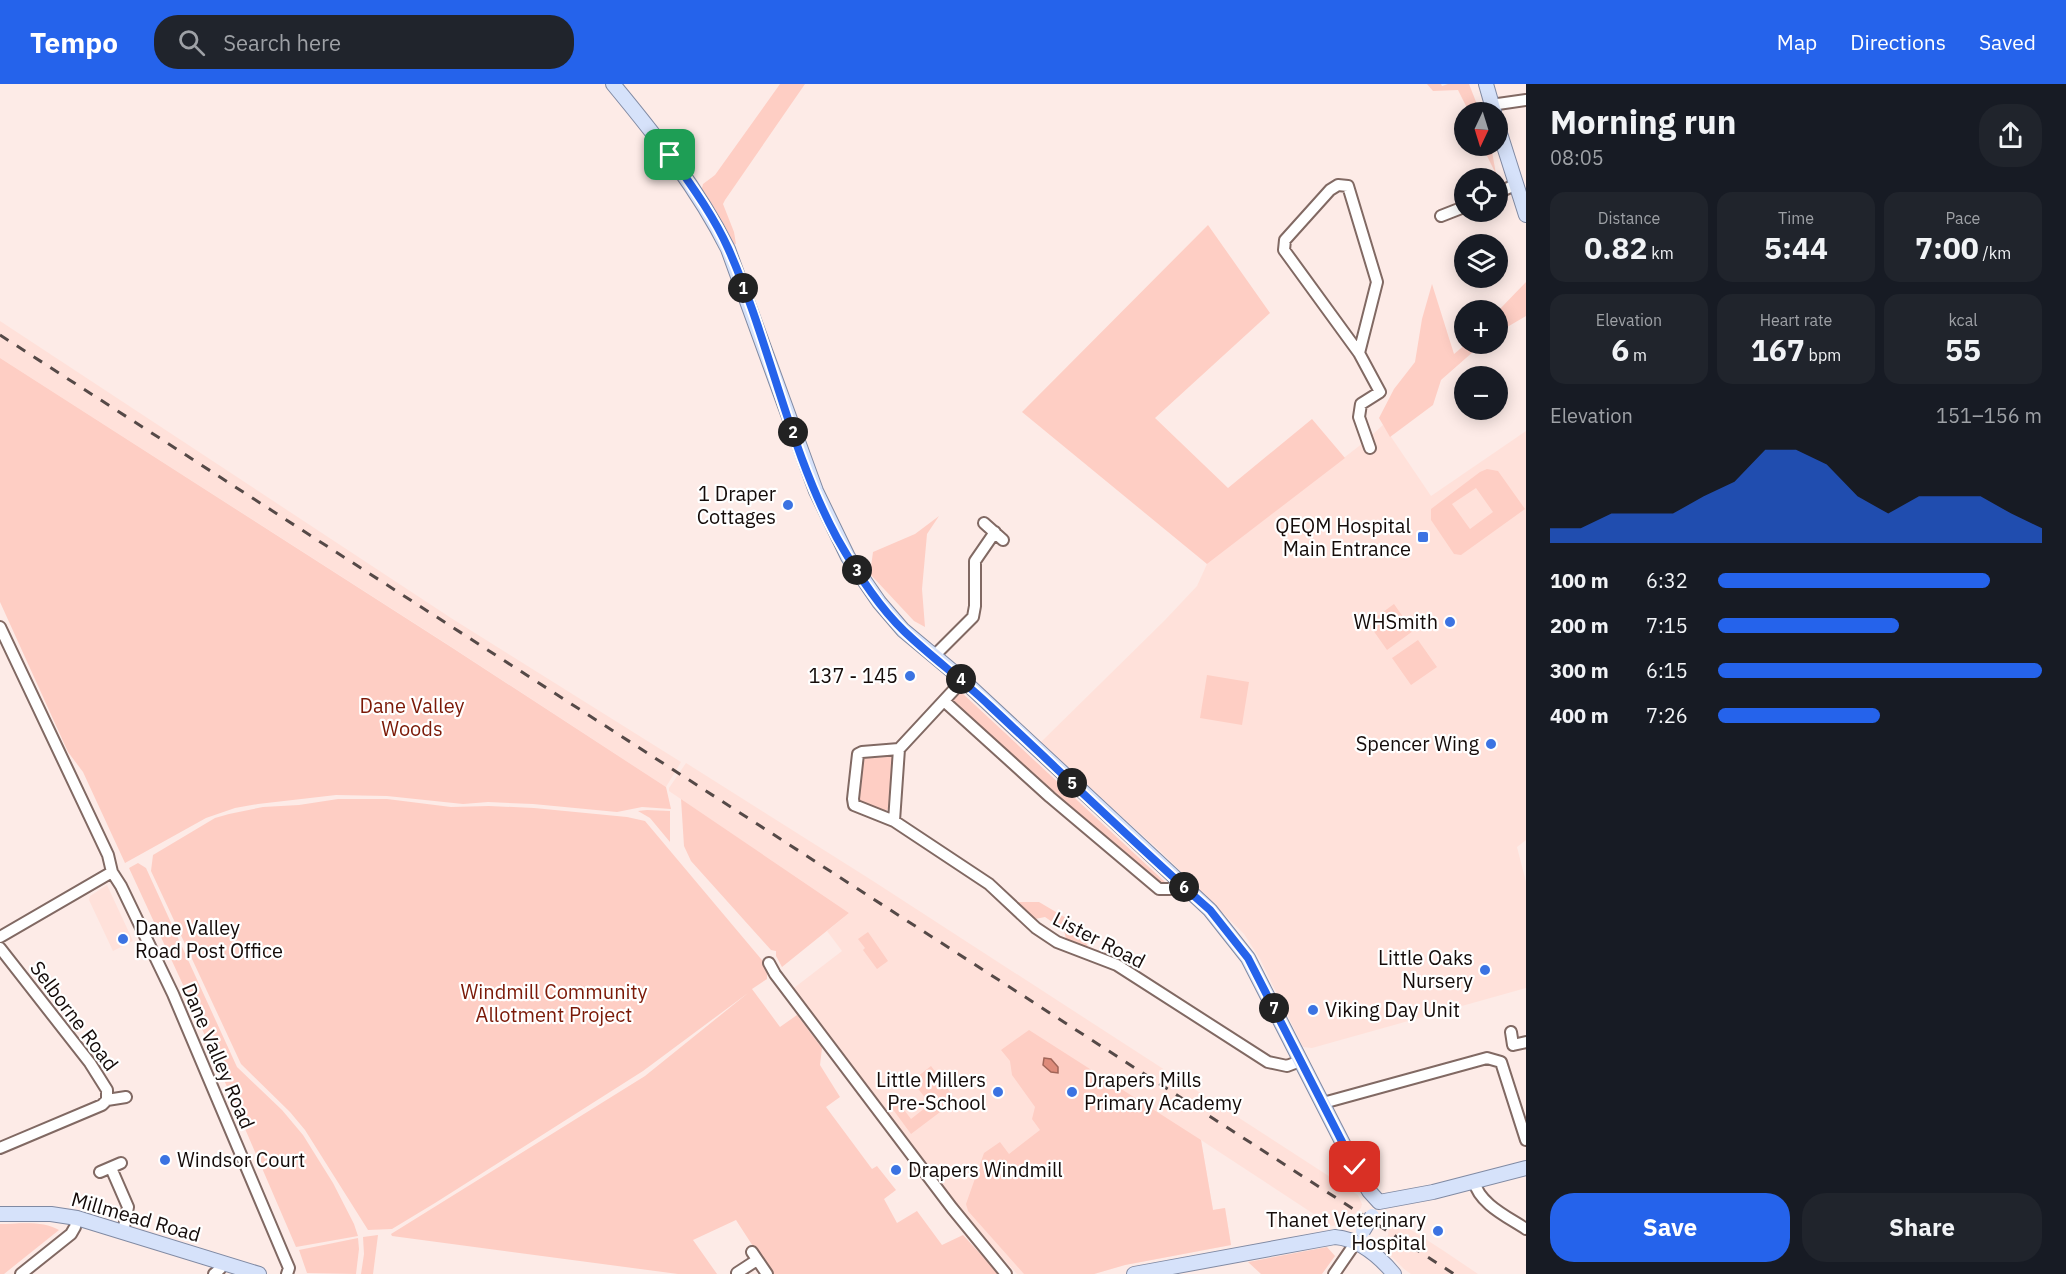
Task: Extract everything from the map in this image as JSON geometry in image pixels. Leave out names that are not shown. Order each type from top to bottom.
[{"type":"main road","points":[[613,84],[651,130],[704,204],[729,249],[798,446],[836,535],[879,602],[903,630],[963,680],[1210,910],[1248,958],[1360,1177],[1379,1202]]},
{"type":"main road","points":[[1486,84],[1490,102]]},
{"type":"main road","points":[[1506,156],[1526,215]]},
{"type":"main road","points":[[1379,1202],[1526,1168]]},
{"type":"main road","points":[[1359,1237],[1379,1202]]},
{"type":"main road","name":"Millmead Road","points":[[0,1214],[51,1214],[77,1218],[123,1232],[218,1268],[259,1274]]},
{"type":"main road","points":[[1134,1274],[1167,1271],[1326,1238],[1359,1237]]},
{"type":"main road","points":[[1359,1237],[1394,1274]]},
{"type":"street","points":[[1508,104],[1526,99]]},
{"type":"street","points":[[1359,352],[1377,282],[1348,186],[1338,185],[1330,190],[1285,240],[1284,250],[1359,352],[1380,392],[1361,404],[1359,417],[1370,448]]},
{"type":"street","points":[[1508,188],[1515,185]]},
{"type":"street","points":[[1441,216],[1454,211]]},
{"type":"street","points":[[934,656],[973,617],[975,561],[978,555],[999,536],[984,523]]},
{"type":"street","name":"Dane Valley Road","points":[[0,627],[108,855],[112,872],[121,886],[172,994],[289,1268],[287,1274]]},
{"type":"street","points":[[894,821],[899,749],[963,680]]},
{"type":"street","points":[[944,701],[1050,797],[1159,889],[1170,889],[1179,882]]},
{"type":"street","name":"Lister Road","points":[[899,749],[858,754],[854,806],[894,821],[989,884],[1036,928],[1057,942],[1117,965],[1268,1062],[1287,1066],[1300,1061]]},
{"type":"street","points":[[0,937],[112,872]]},
{"type":"street","name":"Selborne Road","points":[[0,948],[90,1063],[107,1090],[107,1100],[102,1105],[0,1148]]},
{"type":"street","points":[[769,963],[774,974],[945,1199],[1006,1274]]},
{"type":"street","points":[[1511,1032],[1514,1045]]},
{"type":"street","points":[[1501,1062],[1514,1045],[1526,1042]]},
{"type":"street","points":[[1323,1103],[1476,1060],[1487,1058],[1501,1062]]},
{"type":"street","points":[[1501,1062],[1526,1140]]},
{"type":"street","points":[[107,1100],[126,1096]]},
{"type":"street","points":[[100,1172],[116,1166],[128,1207],[123,1232]]},
{"type":"street","points":[[1474,1181],[1481,1198],[1526,1228]]},
{"type":"street","points":[[21,1274],[71,1234],[77,1218]]},
{"type":"street","points":[[1334,1274],[1359,1237]]},
{"type":"street","points":[[737,1273],[754,1256],[767,1274]]},
{"type":"shaded area","points":[[0,321],[451,618],[681,762],[666,787],[0,358]]},
{"type":"shaded area","points":[[1383,425],[1431,496],[1526,431],[1526,840],[1517,847],[1526,882],[1526,988],[1312,1048],[1303,1047],[1260,959],[1244,934],[1160,851],[1040,743],[1197,586],[1207,564]]},
{"type":"shaded area","name":"Drapers Mills Primary Academy","points":[[686,763],[873,881],[1358,1195],[1362,1204],[1361,1208],[1347,1221],[1332,1226],[1201,1140],[1213,1210],[1225,1208],[1231,1245],[1125,1265],[1094,1274],[1017,1274],[975,1228],[834,1043],[830,1042],[790,991],[842,951],[827,931],[849,913],[669,791]]},
{"type":"shaded area","points":[[107,885],[133,941],[113,951],[89,900],[90,896]]},
{"type":"shaded area","points":[[1044,1058],[1051,1059],[1058,1067],[1058,1073],[1051,1072],[1043,1065]]},
{"type":"shaded area","points":[[1391,1217],[1478,1274],[1411,1274],[1387,1252]]},
{"type":"green space","points":[[780,84],[805,84],[723,204],[734,232],[736,244],[728,246],[701,192],[703,184],[715,175]]},
{"type":"green space","points":[[1427,84],[1441,84],[1442,86],[1469,84],[1476,102],[1464,102],[1458,90],[1433,91]]},
{"type":"green space","points":[[1487,156],[1493,156],[1495,168]]},
{"type":"green space","points":[[1208,225],[1270,313],[1155,418],[1228,488],[1312,419],[1345,458],[1207,564],[1022,412]]},
{"type":"green space","points":[[1526,282],[1526,316],[1508,327],[1508,301]]},
{"type":"green space","points":[[1432,284],[1454,354],[1471,354],[1454,366],[1441,380],[1433,405],[1390,437],[1379,418],[1394,389],[1415,362],[1422,319]]},
{"type":"green space","name":"Dane Valley Woods","points":[[0,358],[666,787],[671,809],[642,807],[617,812],[533,804],[488,802],[463,804],[387,796],[336,795],[235,808],[206,818],[125,863],[83,772],[68,752],[0,602]]},
{"type":"green space","points":[[1487,469],[1498,471],[1525,509],[1461,555],[1454,554],[1431,520],[1431,509]],"holes":[[[1476,488],[1493,512],[1470,529],[1452,504]]]},
{"type":"green space","points":[[939,516],[927,534],[922,589],[925,627],[914,621],[870,574],[873,552],[915,534]]},
{"type":"green space","points":[[1394,604],[1413,631],[1387,650],[1368,623]]},
{"type":"green space","points":[[1418,640],[1437,667],[1411,685],[1392,658]]},
{"type":"green space","points":[[1207,675],[1249,682],[1242,725],[1200,718]]},
{"type":"green space","points":[[961,692],[1165,882],[1165,885],[1157,882],[953,703],[952,697]]},
{"type":"green space","points":[[890,754],[893,760],[892,807],[885,811],[860,803],[858,794],[860,760]]},
{"type":"green space","name":"Windmill Community Allotment Project","points":[[338,799],[387,799],[451,807],[534,808],[627,817],[645,821],[767,966],[767,979],[752,989],[780,1027],[797,1015],[822,1048],[820,1065],[840,1097],[826,1107],[872,1169],[877,1166],[896,1190],[884,1199],[897,1223],[917,1211],[942,1245],[963,1235],[999,1274],[771,1274],[736,1220],[693,1240],[717,1274],[678,1274],[392,1236],[391,1234],[645,1076],[748,993],[643,1071],[435,1203],[392,1229],[368,1230],[305,1130],[241,1064],[151,871],[153,855],[215,818],[263,807],[299,805]]},
{"type":"green space","points":[[681,799],[849,913],[782,967],[776,951],[771,950],[691,861],[684,846]]},
{"type":"green space","points":[[638,811],[670,811],[670,842],[650,818]]},
{"type":"green space","points":[[138,863],[146,868],[237,1067],[282,1110],[303,1135],[333,1183],[358,1236],[296,1247],[184,987],[129,868]]},
{"type":"green space","points":[[1018,902],[1039,902],[1078,925],[1088,947],[1066,939],[1064,930],[1045,917],[1035,919]]},
{"type":"green space","points":[[868,932],[888,961],[877,969],[858,939]]},
{"type":"green space","points":[[1029,1030],[1201,1140],[1213,1210],[1225,1208],[1231,1245],[1125,1265],[1094,1274],[1024,1274],[968,1211],[966,1204],[984,1153],[1000,1142],[1009,1154],[1040,1130],[1032,1119],[1035,1107],[1012,1075],[1010,1061],[1001,1050]]},
{"type":"green space","points":[[931,1066],[956,1100],[911,1134],[886,1100],[893,1095],[911,1119],[930,1104],[912,1081]]},
{"type":"green space","points":[[0,1224],[38,1224],[59,1230],[4,1274],[0,1274]]},
{"type":"green space","points":[[378,1235],[373,1274],[361,1274],[364,1254],[363,1237]]},
{"type":"green space","points":[[358,1238],[356,1274],[307,1273],[299,1250]]},
{"type":"green space","points":[[1327,1247],[1335,1256],[1322,1274],[1261,1274],[1248,1262]]},
{"type":"railway","points":[[0,335],[1454,1274]]},
{"type":"place","name":"1 Draper Cottages","points":[[788,505]]},
{"type":"place","name":"QEQM Hospital Main Entrance","points":[[1423,537]]},
{"type":"place","name":"WHSmith","points":[[1450,622]]},
{"type":"place","name":"137 - 145","points":[[910,676]]},
{"type":"place","name":"Spencer Wing","points":[[1491,744]]},
{"type":"place","name":"Dane Valley Road Post Office","points":[[123,939]]},
{"type":"place","name":"Little Oaks Nursery","points":[[1485,970]]},
{"type":"place","name":"Viking Day Unit","points":[[1313,1010]]},
{"type":"place","name":"Little Millers Pre-School","points":[[998,1092]]},
{"type":"place","name":"Drapers Mills Primary Academy","points":[[1072,1092]]},
{"type":"place","name":"Windsor Court","points":[[165,1160]]},
{"type":"place","name":"Drapers Windmill","points":[[896,1170]]},
{"type":"place","name":"Thanet Veterinary Hospital","points":[[1438,1231]]},
{"type":"route","points":[[670,155],[711,213],[729,249],[798,446],[816,491],[848,557],[879,602],[903,630],[963,680],[1210,910],[1235,939],[1248,958],[1355,1167]]}]
